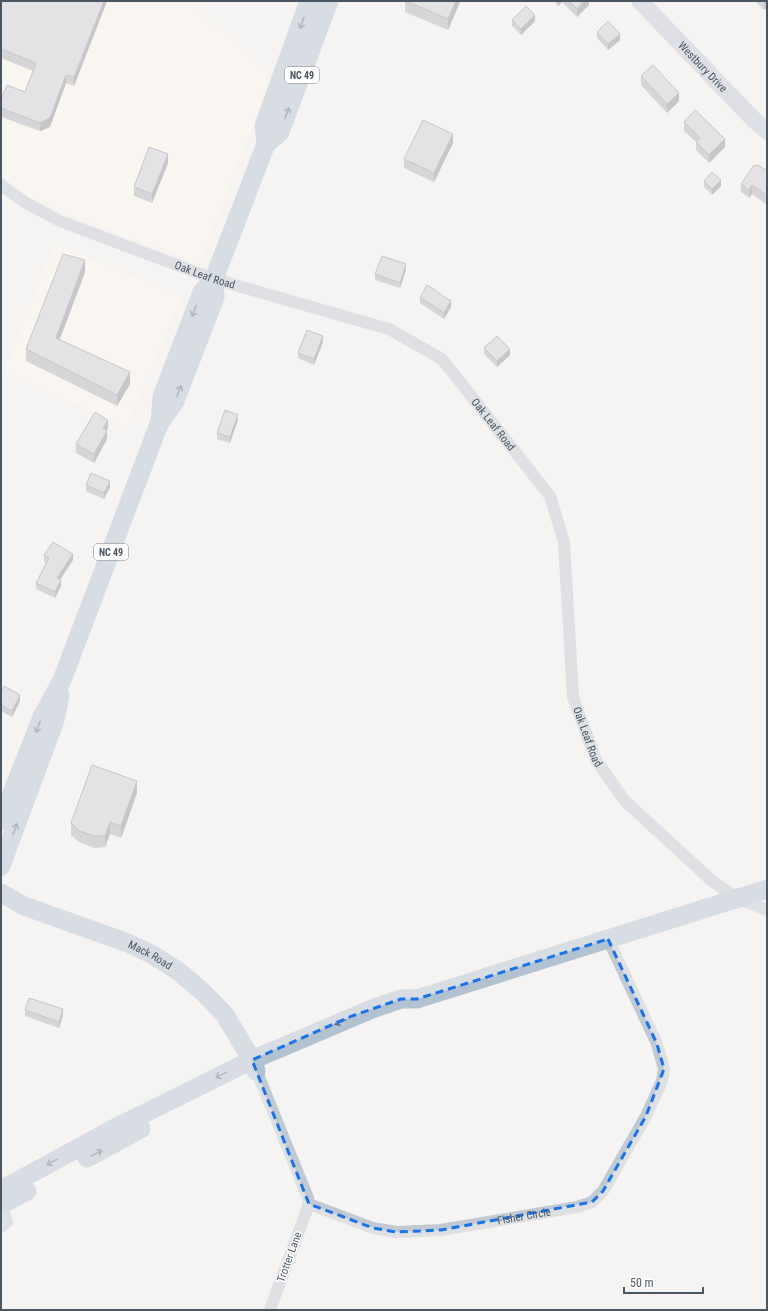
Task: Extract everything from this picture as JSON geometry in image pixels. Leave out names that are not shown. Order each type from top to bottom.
[{"type":"main road","name":"NC 49","points":[[1,821],[42,716],[62,680],[159,424],[162,397],[196,307],[202,292],[214,279],[266,144],[264,126],[308,1]]},
{"type":"main road","name":"NC 49","points":[[266,144],[280,132],[329,1]]},
{"type":"main road","name":"NC 49","points":[[1,866],[55,720],[62,680]]},
{"type":"main road","points":[[1,1190],[111,1130],[254,1066],[403,1011],[417,999],[767,889]]},
{"type":"main road","name":"Mack Road","points":[[1,894],[24,906],[128,943],[153,955],[178,970],[204,993],[224,1015],[254,1066]]},
{"type":"main road","points":[[1,1205],[168,1116],[254,1066]]},
{"type":"street","name":"Westbury Drive","points":[[640,1],[754,120],[767,131]]},
{"type":"street","name":"Oak Leaf Road","points":[[1,185],[26,203],[60,221],[214,279],[389,329],[442,359],[550,496],[564,542],[573,697],[596,760],[624,800],[712,881],[738,898],[767,910]]},
{"type":"street","name":"Fisher Circle","points":[[309,1204],[373,1228],[396,1232],[441,1230],[469,1226],[577,1207],[592,1202],[603,1191],[646,1116],[662,1081],[664,1069],[657,1044],[608,939]]},
{"type":"street","points":[[254,1066],[308,1198],[309,1204]]},
{"type":"street","name":"Trotter Lane","points":[[270,1310],[309,1204]]},
{"type":"street","points":[[1,1205],[7,1222],[1,1227]]},
{"type":"highlighted area","points":[[608,939],[657,1044],[664,1069],[646,1116],[603,1191],[592,1202],[441,1230],[396,1232],[373,1228],[309,1204],[252,1060],[352,1016],[401,999],[417,999]]},
{"type":"shaded area","points":[[1,1],[189,1],[267,75],[262,100],[199,264],[95,225],[29,197],[1,175]]},
{"type":"shaded area","points":[[54,245],[182,295],[126,428],[5,371]]},
{"type":"building","points":[[1,1],[104,1],[74,77],[66,75],[50,118],[40,123],[1,108],[1,100],[7,85],[25,92],[36,63],[1,49]]},
{"type":"building","points":[[406,1],[456,1],[448,19]]},
{"type":"building","points":[[569,1],[584,1],[577,9]]},
{"type":"building","points":[[526,6],[535,15],[521,29],[512,20]]},
{"type":"building","points":[[608,21],[620,34],[608,44],[597,32]]},
{"type":"building","points":[[653,65],[679,93],[667,104],[641,76]]},
{"type":"building","points":[[695,110],[725,139],[709,155],[696,142],[700,138],[684,122]]},
{"type":"building","points":[[423,120],[453,134],[434,173],[404,159]]},
{"type":"building","points":[[149,147],[168,154],[152,194],[134,187]]},
{"type":"building","points":[[754,165],[758,165],[767,171],[767,196],[752,185],[749,190],[741,184]]},
{"type":"building","points":[[712,172],[721,180],[712,189],[704,181]]},
{"type":"building","points":[[63,254],[85,260],[56,338],[130,372],[117,395],[26,349]]},
{"type":"building","points":[[382,256],[406,264],[400,283],[375,274]]},
{"type":"building","points":[[427,285],[451,301],[444,313],[420,297]]},
{"type":"building","points":[[307,330],[323,336],[314,359],[298,353]]},
{"type":"building","points":[[497,336],[510,349],[497,361],[484,348]]},
{"type":"building","points":[[225,410],[238,415],[230,437],[217,433]]},
{"type":"building","points":[[95,412],[108,420],[103,428],[107,431],[94,454],[76,444]]},
{"type":"building","points":[[91,473],[110,481],[104,493],[86,485]]},
{"type":"building","points":[[53,542],[73,554],[57,578],[61,580],[55,592],[36,583],[49,558],[44,555]]},
{"type":"building","points":[[4,686],[20,695],[12,711],[1,705],[1,692]]},
{"type":"building","points":[[92,765],[137,781],[121,826],[110,822],[105,836],[94,836],[79,831],[71,823]]},
{"type":"building","points":[[29,998],[63,1009],[59,1022],[25,1010]]}]
